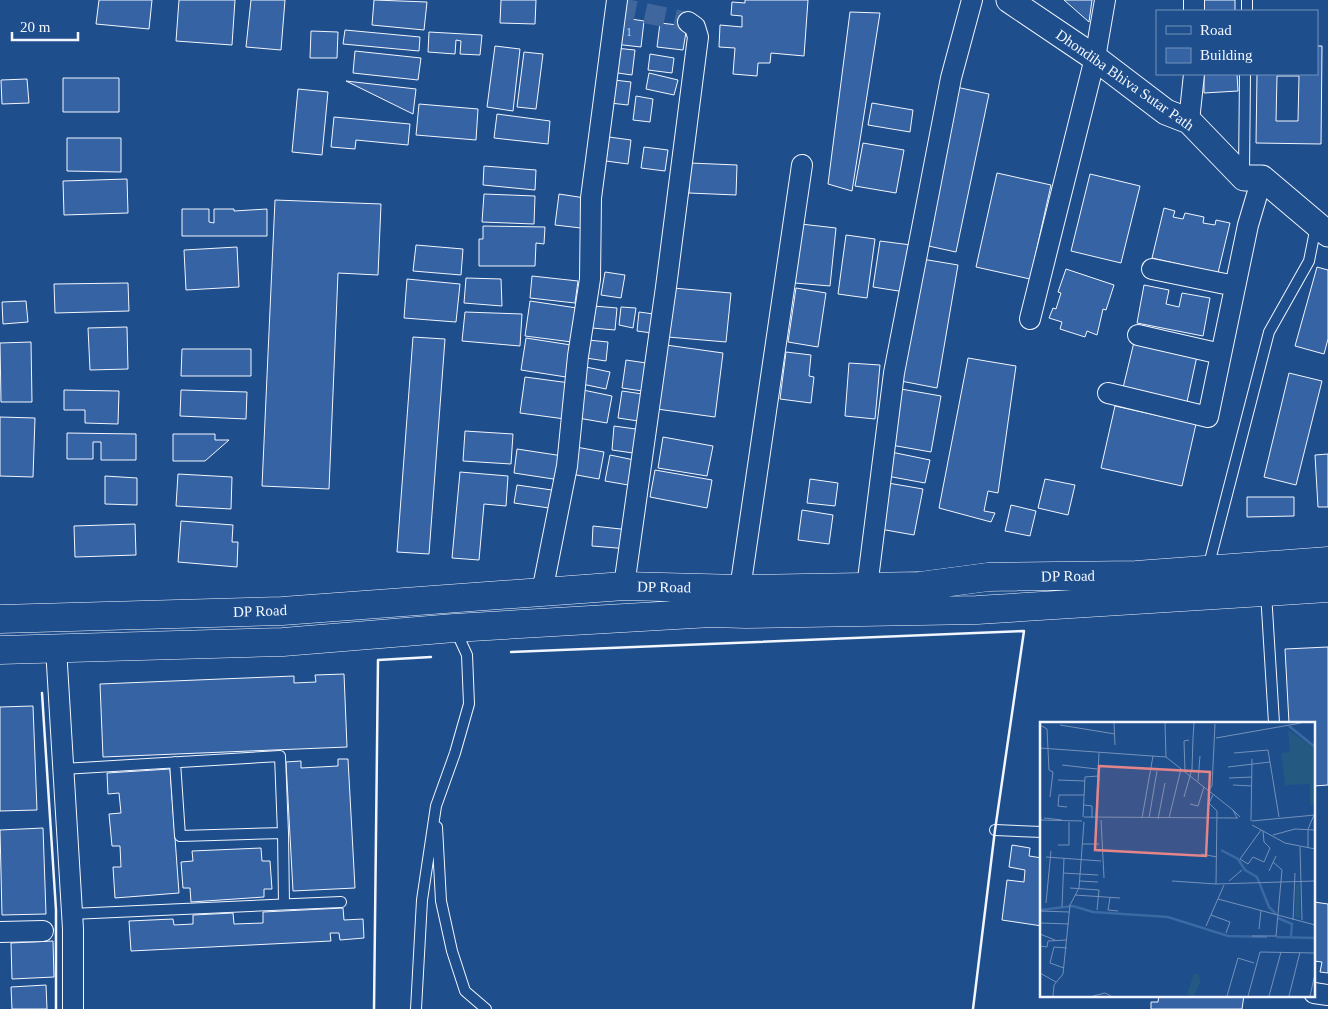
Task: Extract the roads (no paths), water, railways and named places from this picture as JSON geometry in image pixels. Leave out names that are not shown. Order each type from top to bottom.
[{"type":"main road","name":"DP Road","points":[[0,619],[282,611],[624,586],[740,589],[920,586],[988,577],[1136,575],[1328,561]]},
{"type":"main road","name":"DP Road","points":[[0,650],[284,642],[454,628],[711,613],[977,610],[1328,588]]},
{"type":"street","points":[[542,592],[567,466],[578,356],[590,279],[591,198],[617,0]]},
{"type":"street","points":[[867,587],[894,373],[952,78],[972,0]]},
{"type":"street","points":[[1030,319],[1095,58],[1105,0]]},
{"type":"street","name":"Dhondiba Bhiva Sutar Path","points":[[1020,4],[1166,112],[1190,121],[1253,178],[1324,226]]},
{"type":"street","points":[[624,586],[665,297],[698,37],[695,27],[688,22]]},
{"type":"street","points":[[1190,121],[1194,75]]},
{"type":"street","points":[[740,589],[802,165]]},
{"type":"street","points":[[1108,393],[1208,417],[1248,225],[1253,178]]},
{"type":"street","points":[[1152,269],[1235,286]]},
{"type":"street","points":[[1138,335],[1221,354]]},
{"type":"street","points":[[56,648],[71,914],[74,1009]]},
{"type":"street","points":[[0,932],[43,931]]},
{"type":"lane","points":[[1245,75],[1253,178]]},
{"type":"lane","points":[[1208,569],[1269,332],[1309,261],[1324,226]]},
{"type":"lane","points":[[1266,592],[1274,722]]},
{"type":"lane","points":[[416,1009],[422,900],[436,806],[455,753],[468,704],[467,655],[454,628]]},
{"type":"lane","points":[[63,769],[280,756],[284,904]]},
{"type":"lane","points":[[174,762],[180,836],[283,833]]},
{"type":"lane","points":[[436,806],[441,901],[452,951],[466,991],[486,1009]]},
{"type":"lane","points":[[995,830],[1040,832]]},
{"type":"lane","points":[[71,914],[341,902]]},
{"type":"tunnel","points":[[616,7],[688,22]]}]
